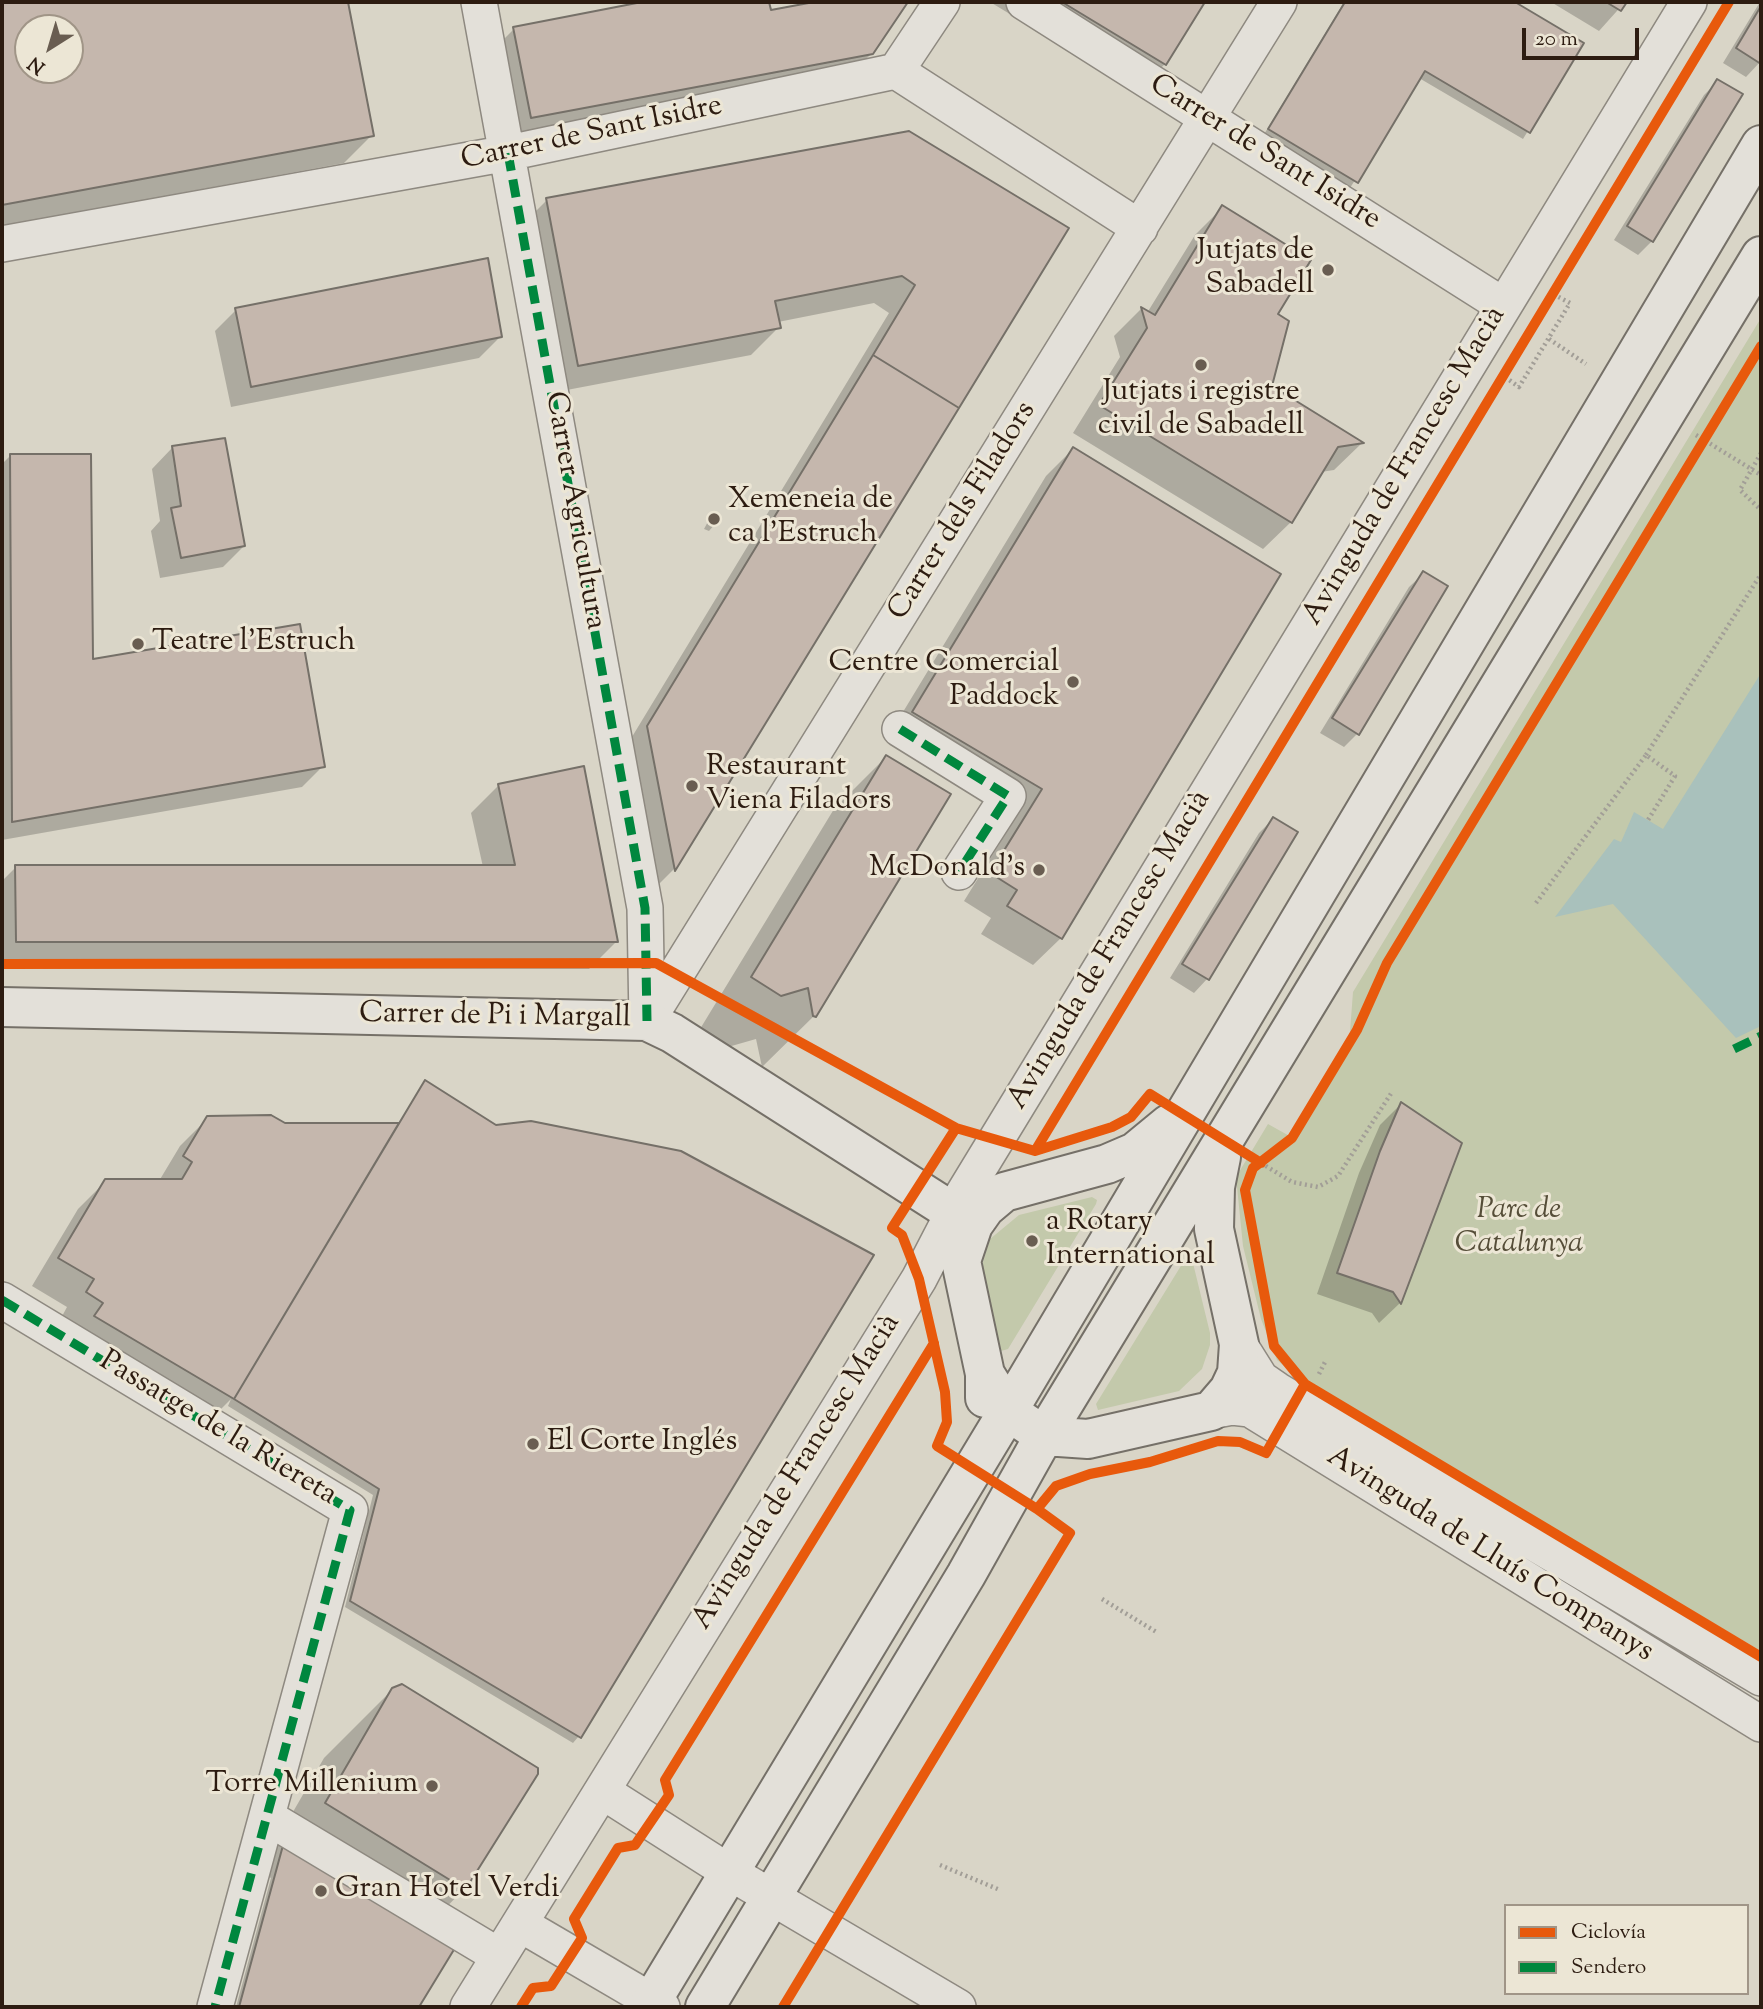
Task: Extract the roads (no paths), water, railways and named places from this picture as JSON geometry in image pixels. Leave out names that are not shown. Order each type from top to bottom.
[{"type":"main road","name":"Avinguda de Francesc Macià","points":[[654,2005],[729,1872],[1008,1411],[1761,145]]},
{"type":"main road","name":"Avinguda de Francesc Macià","points":[[705,2007],[1013,1496],[1044,1436],[1761,256]]},
{"type":"main road","name":"Carrer de Pi i Margall","points":[[2,1007],[647,1021],[672,1033],[963,1218]]},
{"type":"main road","name":"Avinguda de Francesc Macià","points":[[962,1487],[979,1437],[984,1410],[985,1374],[961,1261],[963,1218],[985,1208],[1004,1192],[1107,1164],[1135,1152],[1186,1109]]},
{"type":"main road","name":"Avinguda de Francesc Macià","points":[[985,1374],[1008,1411],[1044,1436],[1088,1439],[1211,1411],[1229,1390],[1237,1373],[1238,1344],[1214,1229],[1215,1187],[1225,1140]]},
{"type":"main road","name":"Avinguda de Francesc Macià","points":[[1107,1164],[1126,1164],[1149,1173],[1201,1209],[1214,1229]]},
{"type":"main road","name":"Avinguda de Francesc Macià","points":[[1013,1496],[1046,1465],[1088,1439]]},
{"type":"street","name":"Carrer Agricultura","points":[[480,2],[645,908],[647,1021]]},
{"type":"street","points":[[942,2],[896,71],[1140,228]]},
{"type":"street","name":"Carrer de Sant Isidre","points":[[1024,2],[1504,306]]},
{"type":"street","name":"Carrer dels Filadors","points":[[647,1021],[1279,2]]},
{"type":"street","name":"Avinguda de Francesc Macià","points":[[468,2007],[919,1279],[963,1218],[1504,306],[1689,2]]},
{"type":"street","name":"Carrer de Sant Isidre","points":[[2,244],[508,153],[896,71]]},
{"type":"street","points":[[900,729],[1008,796],[959,872]]},
{"type":"street","name":"Passatge de la Riereta","points":[[2,1300],[350,1510],[215,2007]]},
{"type":"street","name":"Avinguda de Lluís Companys","points":[[1238,1344],[1261,1379],[1277,1390],[1761,1678]]},
{"type":"street","name":"Avinguda de Lluís Companys","points":[[1211,1411],[1232,1407],[1250,1409],[1761,1724]]},
{"type":"street","points":[[602,1791],[729,1872],[958,2007]]},
{"type":"street","points":[[267,1817],[499,1956]]},
{"type":"street","points":[[520,1924],[654,2005]]},
{"type":"water","points":[[1761,673],[1761,1026],[1736,1038],[1613,904],[1555,917],[1614,839],[1621,842],[1634,812],[1663,829]]},
{"type":"place","name":"Jutjats de Sabadell","points":[[1328,270]]},
{"type":"place","name":"Jutjats i registre civil de Sabadell","points":[[1201,365]]},
{"type":"place","name":"Xemeneia de ca l'Estruch","points":[[714,519]]},
{"type":"place","name":"Teatre l'Estruch","points":[[138,644]]},
{"type":"place","name":"Centre Comercial Paddock","points":[[1073,682]]},
{"type":"place","name":"Restaurant Viena Filadors","points":[[692,786]]},
{"type":"place","name":"McDonald's","points":[[1039,870]]},
{"type":"place","name":"a Rotary International","points":[[1032,1241]]},
{"type":"place","name":"El Corte Inglés","points":[[533,1444]]},
{"type":"place","name":"Torre Millenium","points":[[432,1786]]},
{"type":"place","name":"Gran Hotel Verdi","points":[[321,1891]]},
{"type":"park label","name":"Parc de Catalunya","points":[[1519,1229]]}]
